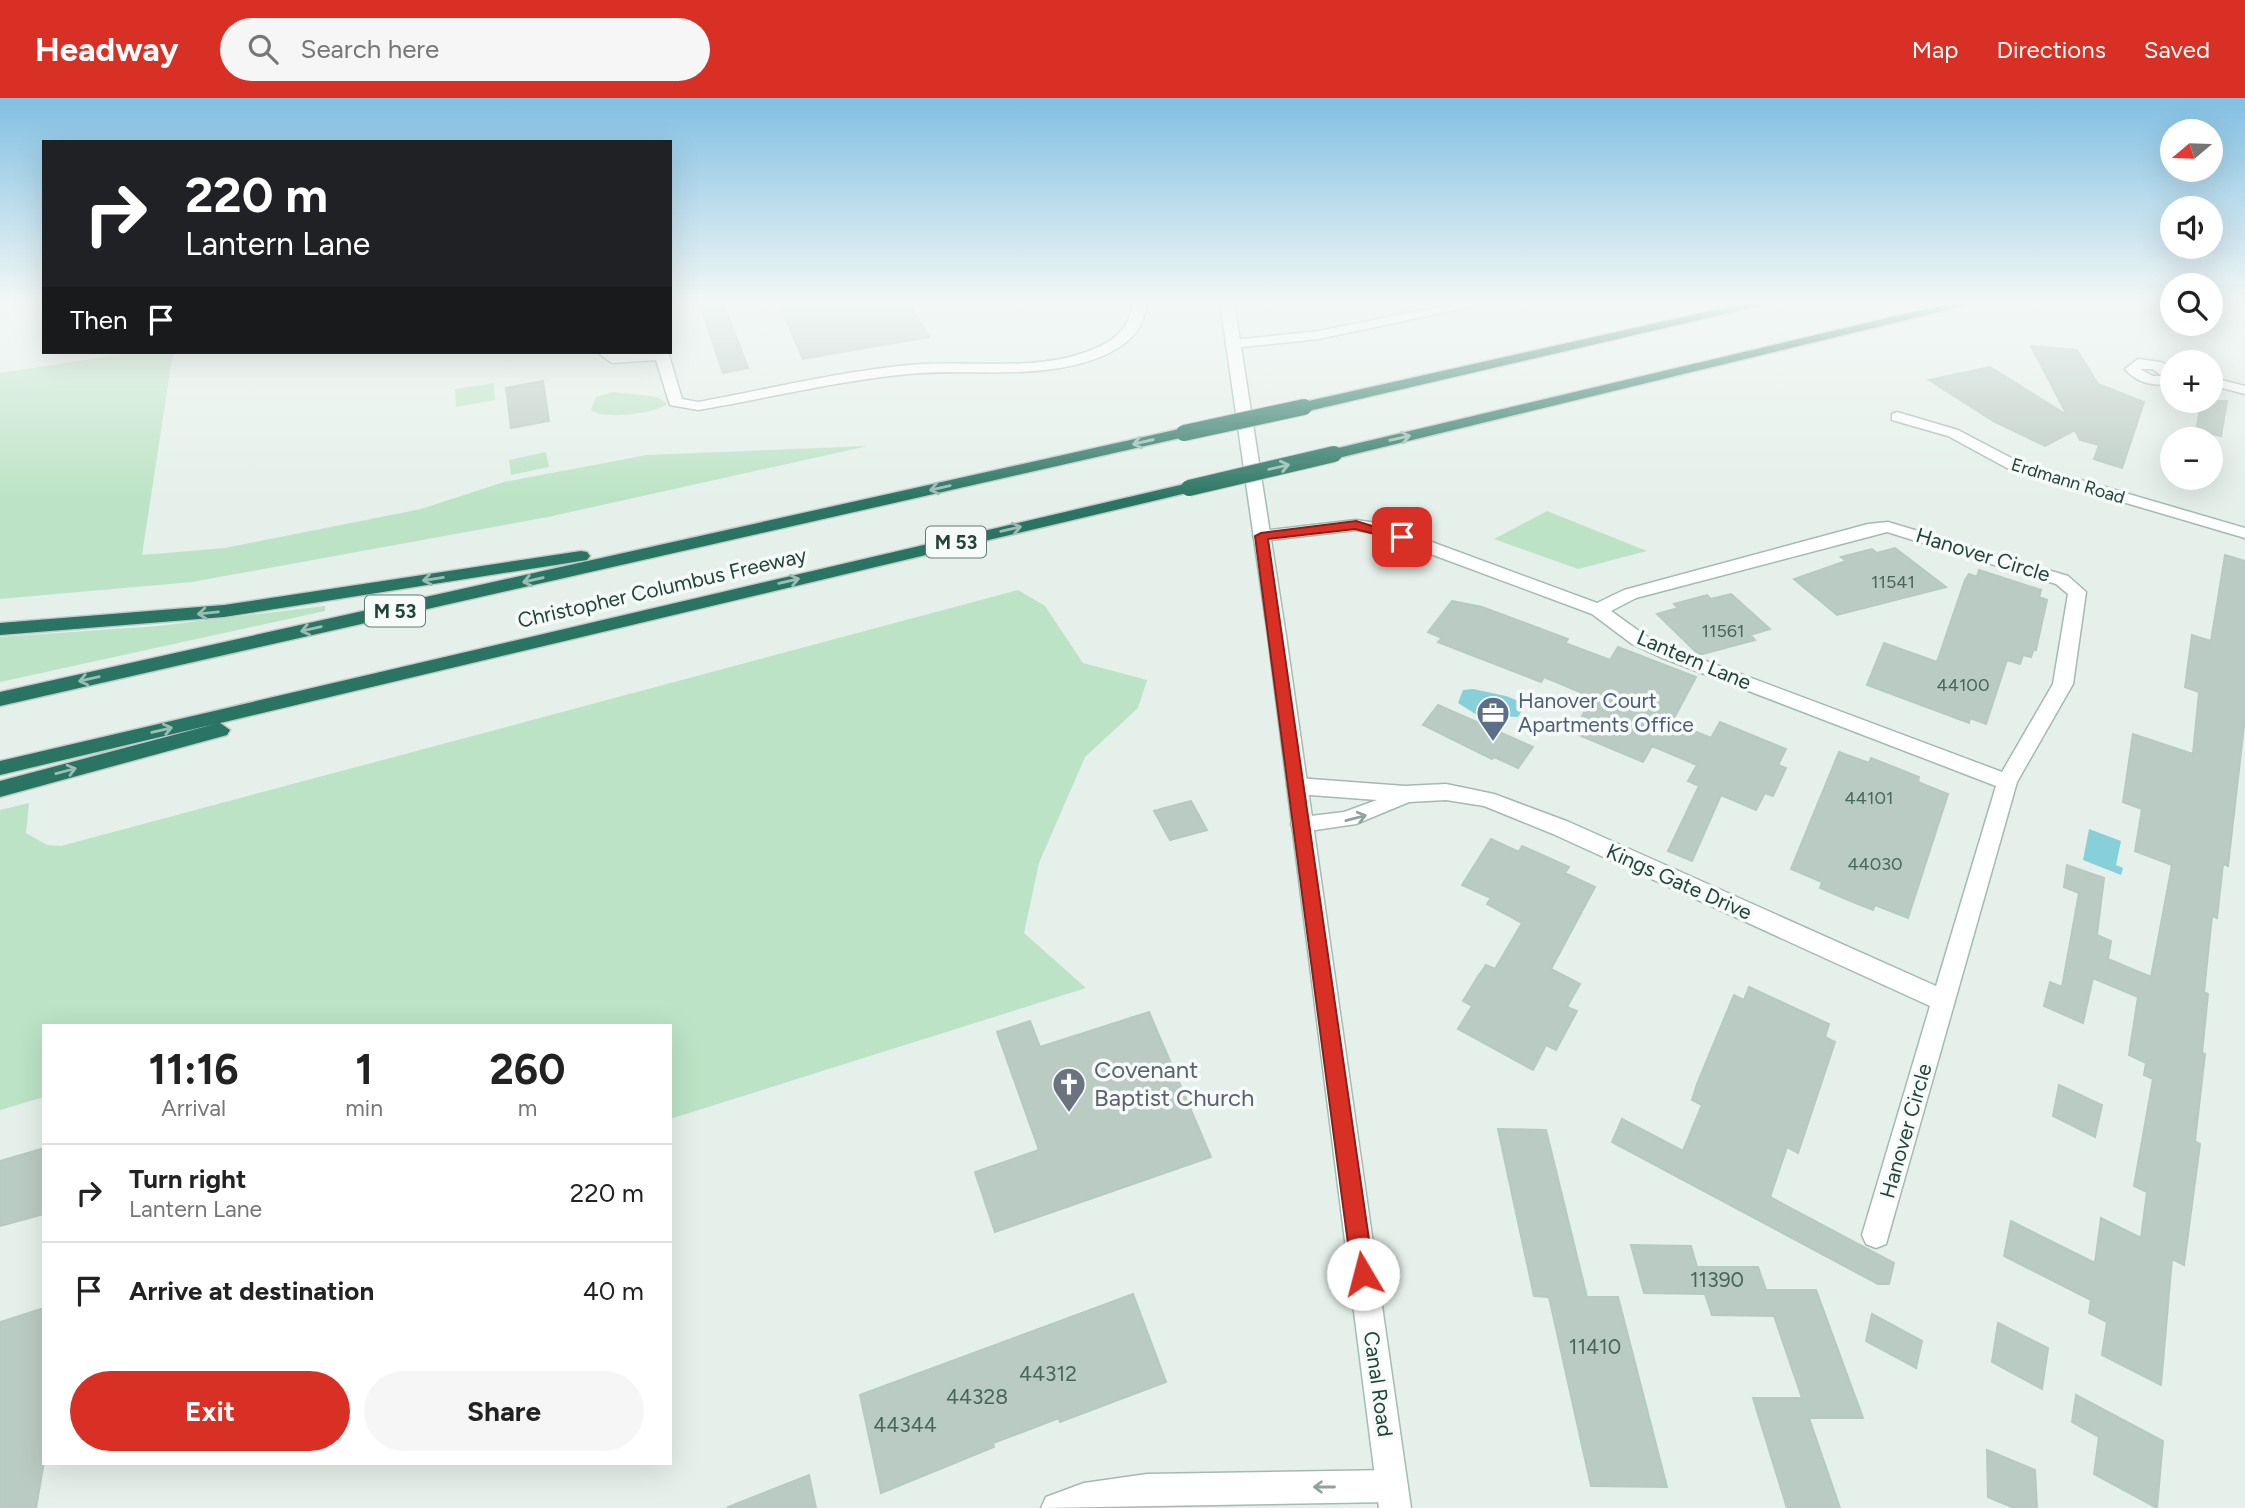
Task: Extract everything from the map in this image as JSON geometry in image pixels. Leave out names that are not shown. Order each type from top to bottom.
[{"type":"highway","name":"Christopher Columbus Freeway","points":[[0,699],[1478,368]]},
{"type":"highway","name":"Christopher Columbus Freeway","points":[[0,768],[1697,368]]},
{"type":"highway","points":[[0,629],[224,611],[791,522]]},
{"type":"highway","points":[[0,789],[723,597]]},
{"type":"street","points":[[666,368],[675,402],[698,406],[874,374],[944,368]]},
{"type":"street","name":"Canal Road","points":[[1236,368],[1297,786],[1394,1497]]},
{"type":"street","points":[[2223,384],[2245,390]]},
{"type":"street","name":"Erdmann Road","points":[[1897,417],[1946,430],[2013,466],[2245,533]]},
{"type":"street","name":"Lantern Lane","points":[[1261,536],[1366,526],[1598,610],[1639,640],[1667,653],[2007,782]]},
{"type":"street","name":"Hanover Circle","points":[[1598,610],[1630,594],[1874,528],[1902,530],[2062,580],[2073,587],[2079,596],[2063,684],[2007,782],[1876,1235]]},
{"type":"street","name":"Kings Gate Drive","points":[[1297,786],[1405,794],[1456,794],[1487,799],[1522,812],[1944,1001]]},
{"type":"street","name":"Kings Gate Drive","points":[[1302,824],[1327,824],[1366,816],[1405,794]]},
{"type":"street","points":[[1057,1508],[1084,1499],[1147,1490],[1394,1497]]},
{"type":"green space","points":[[34,368],[171,368],[142,555],[225,548],[421,509],[504,482],[647,455],[868,446],[548,517],[192,582],[0,599],[0,373]]},
{"type":"green space","points":[[494,383],[495,400],[456,407],[455,389]]},
{"type":"green space","points":[[614,392],[658,397],[667,404],[651,411],[617,415],[591,410],[596,397]]},
{"type":"green space","points":[[546,452],[549,467],[511,475],[509,460]]},
{"type":"green space","points":[[1547,511],[1647,551],[1578,569],[1494,539]]},
{"type":"green space","points":[[1018,590],[1045,606],[1083,663],[1147,680],[1138,708],[1085,757],[1039,863],[1024,933],[1086,988],[672,1118],[672,1024],[42,1024],[42,1098],[0,1110],[0,810],[29,803],[26,833],[47,845],[61,846]]},
{"type":"green space","points":[[325,606],[325,611],[0,682],[0,637],[158,626]]},
{"type":"water","points":[[1473,689],[1506,696],[1526,704],[1518,717],[1477,715],[1458,703],[1463,690]]},
{"type":"water","points":[[2089,829],[2121,841],[2116,865],[2123,868],[2121,875],[2083,860]]},
{"type":"building","points":[[721,368],[748,368],[723,373]]},
{"type":"building","points":[[1991,368],[2067,415],[2042,368],[2088,368],[2098,384],[2144,402],[2122,468],[2094,459],[2099,445],[2080,440],[2075,430],[2045,446],[1993,421],[1929,380]]},
{"type":"building","points":[[543,381],[549,421],[511,428],[506,388]]},
{"type":"building","points":[[2223,401],[2227,401],[2223,427],[2197,427],[2200,413],[2223,413]]},
{"type":"building","points":[[1895,548],[1946,587],[1837,615],[1794,579],[1846,561],[1841,557],[1872,549],[1877,553]]},
{"type":"building","points":[[2225,555],[2245,561],[2245,717],[2228,866],[2223,864],[2217,918],[2212,916],[2204,992],[2208,994],[2202,1053],[2205,1054],[2195,1141],[2200,1144],[2184,1265],[2172,1259],[2161,1385],[2102,1355],[2107,1322],[2089,1313],[2091,1300],[2004,1256],[2011,1221],[2095,1263],[2101,1218],[2141,1238],[2147,1192],[2134,1186],[2153,1079],[2144,1075],[2146,1063],[2129,1055],[2138,997],[2093,978],[2083,1023],[2044,1006],[2050,982],[2062,987],[2079,893],[2064,887],[2067,865],[2104,878],[2097,935],[2111,941],[2108,959],[2151,977],[2172,865],[2135,851],[2142,809],[2123,802],[2133,734],[2193,754],[2199,692],[2185,687],[2192,635],[2211,641]]},
{"type":"building","points":[[1979,570],[2041,590],[2039,597],[2047,600],[2036,650],[2034,649],[2031,657],[2023,655],[2020,664],[2007,660],[1986,724],[1970,718],[1969,723],[1867,685],[1884,643],[1937,662],[1965,580],[1969,574],[1977,577]]},
{"type":"building","points":[[1731,594],[1770,629],[1750,635],[1755,640],[1699,655],[1657,614],[1678,608],[1674,604],[1707,595],[1711,599]]},
{"type":"building","points":[[1452,601],[1482,607],[1568,639],[1565,643],[1610,660],[1618,647],[1696,677],[1672,722],[1711,738],[1720,722],[1786,749],[1778,765],[1786,768],[1773,796],[1765,793],[1756,810],[1721,795],[1692,861],[1668,851],[1699,786],[1688,781],[1697,765],[1652,746],[1643,762],[1579,735],[1589,719],[1582,716],[1592,697],[1544,677],[1541,682],[1438,642],[1442,638],[1428,632]]},
{"type":"building","points":[[1438,705],[1533,747],[1518,768],[1494,757],[1492,759],[1423,725]]},
{"type":"building","points":[[1839,752],[1869,763],[1871,758],[1919,777],[1918,782],[1948,794],[1908,918],[1875,905],[1873,910],[1853,902],[1820,888],[1822,882],[1791,869]]},
{"type":"building","points":[[1191,801],[1207,830],[1170,840],[1154,811]]},
{"type":"building","points":[[1491,839],[1519,852],[1522,846],[1569,867],[1565,873],[1595,887],[1551,969],[1580,984],[1567,1007],[1577,1011],[1556,1050],[1546,1045],[1533,1070],[1458,1029],[1472,1006],[1463,1001],[1486,965],[1495,969],[1522,923],[1487,904],[1491,898],[1462,885]]},
{"type":"building","points":[[1749,987],[1829,1024],[1825,1037],[1835,1042],[1798,1153],[1787,1147],[1770,1197],[1894,1263],[1889,1284],[1878,1284],[1612,1142],[1622,1119],[1683,1151],[1702,1105],[1692,1100],[1697,1084],[1734,995],[1744,1000]]},
{"type":"building","name":"Covenant Baptist Church","points":[[1149,1012],[1211,1157],[995,1232],[975,1172],[1039,1150],[997,1032],[1030,1021],[1040,1047]]},
{"type":"building","points":[[2059,1085],[2102,1105],[2095,1137],[2053,1116]]},
{"type":"building","points":[[1498,1129],[1546,1130],[1587,1297],[1618,1297],[1667,1487],[1591,1486],[1549,1297],[1534,1296]]},
{"type":"building","points":[[42,1149],[42,1215],[0,1226],[0,1161]]},
{"type":"building","points":[[1631,1245],[1691,1246],[1697,1267],[1758,1267],[1766,1290],[1816,1290],[1863,1418],[1809,1418],[1840,1508],[1787,1508],[1753,1398],[1802,1398],[1774,1316],[1712,1315],[1705,1294],[1644,1293]]},
{"type":"building","points":[[1133,1294],[1166,1382],[1060,1422],[1059,1418],[993,1443],[994,1447],[881,1493],[860,1395]]},
{"type":"building","points":[[42,1309],[43,1465],[36,1508],[0,1508],[0,1322]]},
{"type":"building","points":[[1872,1314],[1922,1341],[1916,1368],[1866,1341]]},
{"type":"building","points":[[1998,1323],[2048,1348],[2042,1389],[1992,1362]]},
{"type":"building","points":[[2076,1395],[2163,1441],[2157,1508],[2094,1474],[2099,1437],[2072,1422]]},
{"type":"building","points":[[1987,1450],[2035,1470],[2037,1508],[2014,1508],[1988,1497]]},
{"type":"building","points":[[809,1475],[816,1508],[728,1507]]},
{"type":"place","name":"Hanover Court Apartments Office","points":[[1493,743]]},
{"type":"place","name":"Covenant Baptist Church","points":[[1069,1114]]},
{"type":"route","points":[[1363,1274],[1277,636],[1261,536],[1280,536],[1356,525],[1377,528],[1402,537]]}]
